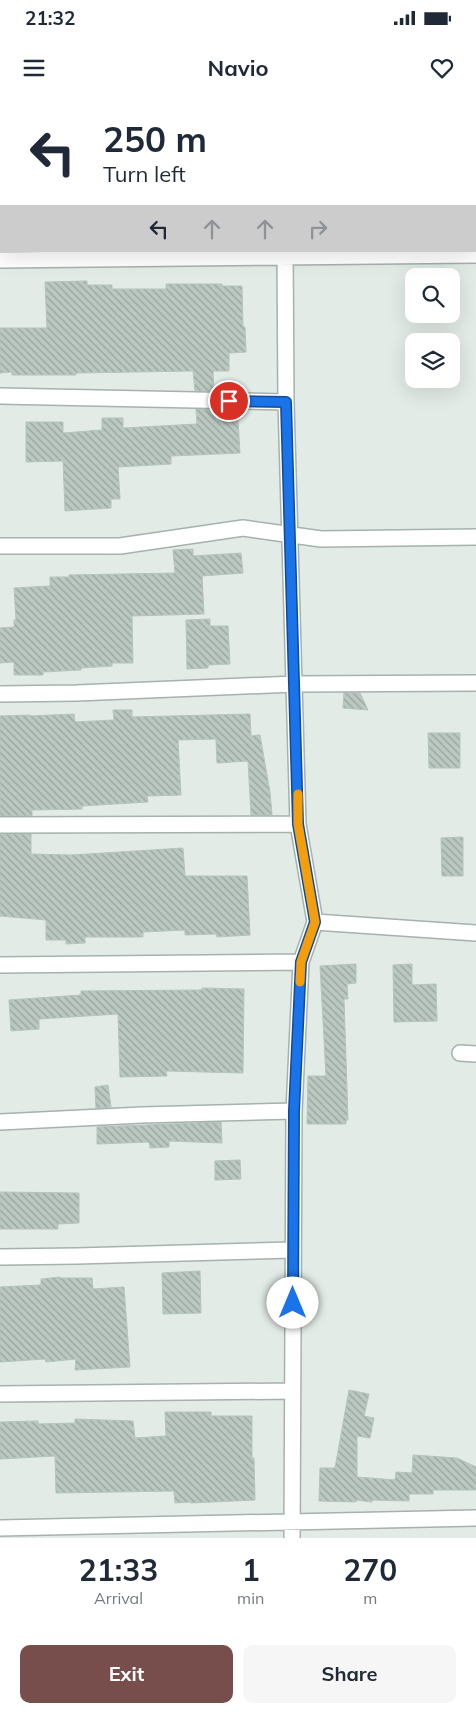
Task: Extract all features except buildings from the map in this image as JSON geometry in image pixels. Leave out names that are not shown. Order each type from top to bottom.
[{"type":"street","points":[[285,254],[286,402],[298,824],[315,922],[301,962],[294,1111],[292,1538]]},
{"type":"street","points":[[0,260],[285,254],[476,255]]},
{"type":"street","points":[[0,396],[286,402]]},
{"type":"street","points":[[0,546],[120,546],[243,528],[321,539],[476,537]]},
{"type":"street","points":[[0,694],[77,693],[294,684],[476,683]]},
{"type":"street","points":[[0,825],[298,824]]},
{"type":"street","points":[[315,922],[476,932]]},
{"type":"street","points":[[0,965],[301,962]]},
{"type":"street","points":[[460,1053],[476,1054]]},
{"type":"street","points":[[0,1122],[142,1115],[294,1111]]},
{"type":"street","points":[[0,1257],[293,1250]]},
{"type":"street","points":[[0,1394],[292,1391]]},
{"type":"street","points":[[0,1528],[476,1518]]},
{"type":"slow traffic","points":[[298,794],[298,824],[315,922],[301,962],[300,982]]},
{"type":"route","points":[[229,401],[286,402],[298,824],[315,922],[301,962],[294,1111],[293,1303]]}]
